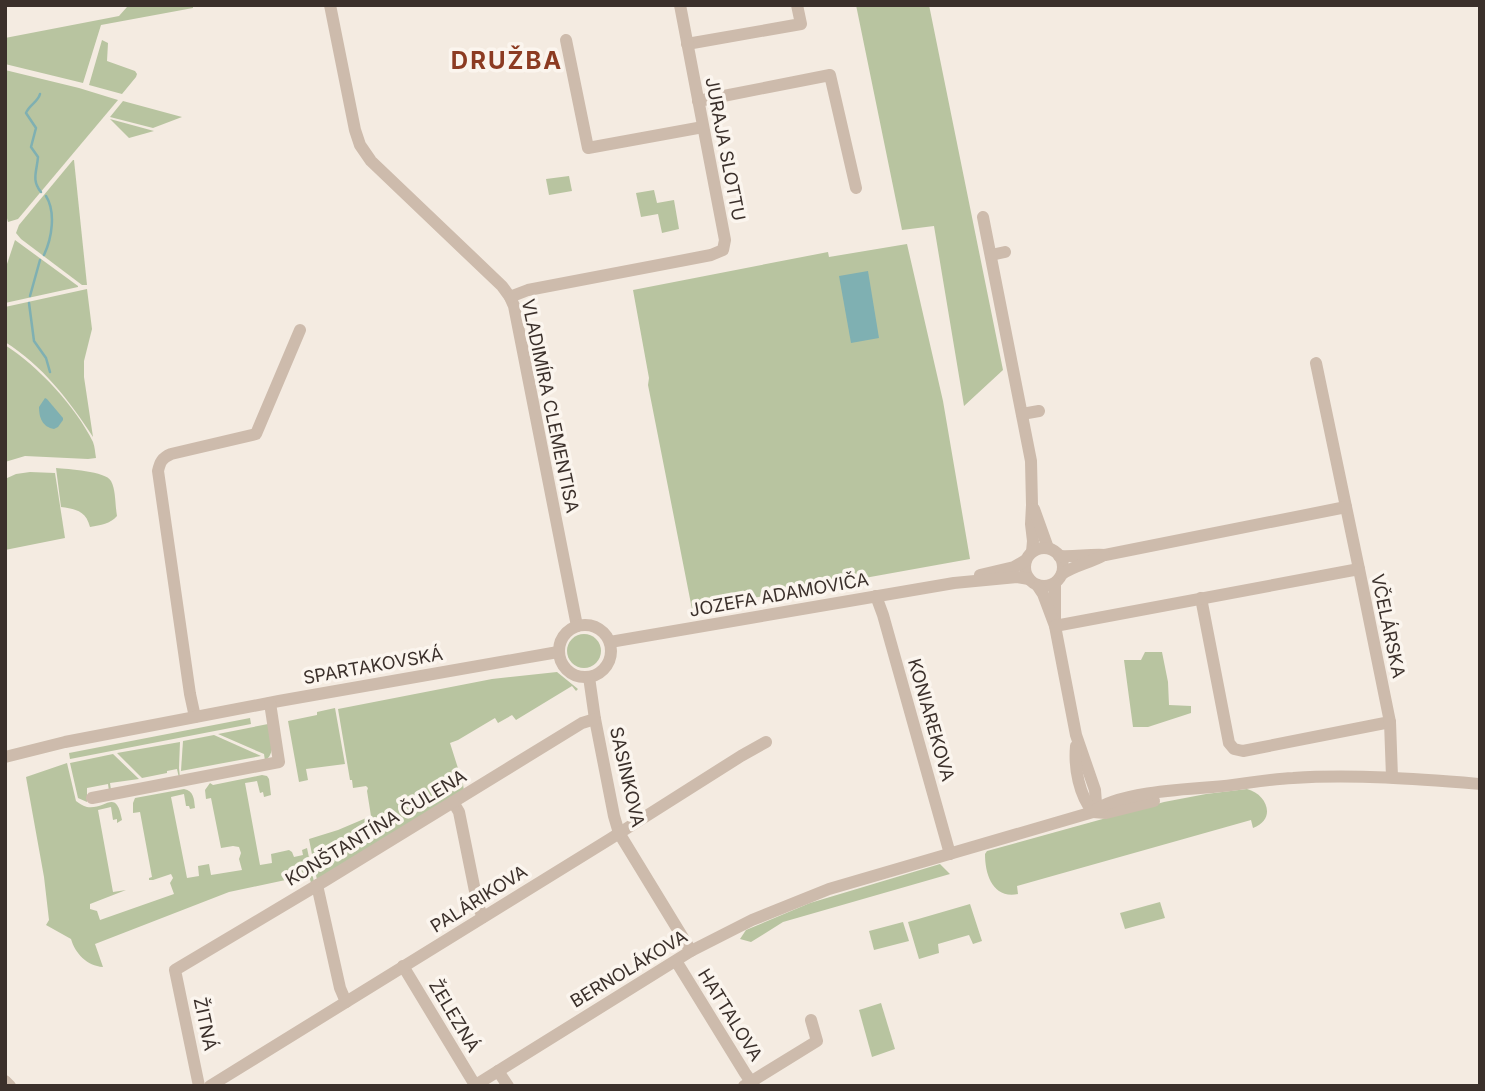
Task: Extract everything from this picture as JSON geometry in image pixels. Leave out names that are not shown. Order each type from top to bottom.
[{"type":"street","name":"VLADIMÍRA CLEMENTISA","points":[[330,5],[360,145],[371,161],[494,278],[510,297],[577,626]]},
{"type":"street","name":"JURAJA SLOTTU","points":[[510,297],[528,290],[712,255],[723,250],[725,240],[680,5]]},
{"type":"street","points":[[687,44],[800,24],[797,5]]},
{"type":"street","points":[[566,40],[588,148],[704,127]]},
{"type":"street","points":[[698,101],[830,75],[856,188]]},
{"type":"street","points":[[983,217],[1005,301],[1031,461],[1033,541],[1025,570],[1043,594],[1055,626],[1076,735],[1095,790],[1096,803],[1093,812]]},
{"type":"street","points":[[991,255],[1005,252]]},
{"type":"street","points":[[195,718],[158,471],[166,456],[256,434],[300,330]]},
{"type":"street","points":[[1316,363],[1359,569]]},
{"type":"street","points":[[1022,414],[1039,411]]},
{"type":"street","points":[[1032,505],[1048,548],[1059,556],[1068,557],[1105,555],[1346,507]]},
{"type":"street","points":[[1029,556],[1041,548],[1048,548]]},
{"type":"street","points":[[1033,582],[1044,586],[1075,566],[1105,555]]},
{"type":"street","name":"JOZEFA ADAMOVIČA","points":[[954,583],[1014,567],[1029,556]]},
{"type":"street","points":[[1055,626],[1058,578],[1063,566],[1059,556]]},
{"type":"street","name":"VČELÁRSKA","points":[[1055,626],[1359,569],[1390,722],[1392,777]]},
{"type":"street","name":"JOZEFA ADAMOVIČA","points":[[610,642],[954,583],[1017,577],[1033,582]]},
{"type":"street","name":"KONIAREKOVA","points":[[876,596],[950,854]]},
{"type":"street","points":[[1201,598],[1229,743],[1234,750],[1243,751],[1390,722]]},
{"type":"street","points":[[591,625],[598,628],[610,642],[610,657],[598,674],[589,677],[576,676],[564,668],[560,661],[559,643],[570,628],[591,625]]},
{"type":"street","name":"SPARTAKOVSKÁ","points":[[5,757],[65,742],[270,703],[558,652]]},
{"type":"street","name":"SASINKOVA","points":[[589,677],[614,816],[620,833],[691,951]]},
{"type":"street","points":[[92,798],[279,762],[270,703]]},
{"type":"street","name":"KONŠTANTÍNA ČULENA","points":[[175,970],[582,723],[595,719]]},
{"type":"street","points":[[1074,818],[1083,799],[1075,753],[1076,735]]},
{"type":"street","name":"PALÁRIKOVA","points":[[210,1086],[766,742]]},
{"type":"street","points":[[950,854],[1093,812],[1104,805],[1188,788],[1290,778],[1359,776],[1480,785]]},
{"type":"street","points":[[1083,799],[1093,812],[1106,813],[1216,786]]},
{"type":"street","points":[[1095,790],[1101,796],[1116,802]]},
{"type":"street","points":[[453,802],[459,812],[482,917]]},
{"type":"street","name":"BERNOLÁKOVA","points":[[475,1085],[691,951],[752,920],[810,896],[950,854]]},
{"type":"street","points":[[317,885],[340,988],[346,1002]]},
{"type":"street","name":"HATTALOVA","points":[[676,961],[750,1084]]},
{"type":"street","name":"ŽELEZNÁ","points":[[403,966],[475,1085]]},
{"type":"street","name":"ŽITNÁ","points":[[175,970],[199,1086]]},
{"type":"street","points":[[750,1084],[817,1041],[811,1020]]},
{"type":"street","points":[[498,1071],[508,1086]]},
{"type":"street","points":[[5,1081],[10,1086]]},
{"type":"green space","points":[[193,5],[193,8],[101,25],[83,83],[5,64],[5,38],[119,16],[127,7]]},
{"type":"green space","points":[[856,5],[929,5],[1003,370],[964,406],[934,226],[902,230]]},
{"type":"green space","points":[[102,40],[108,43],[107,61],[137,74],[122,94],[89,85]]},
{"type":"green space","points":[[5,70],[118,100],[18,219],[8,222],[5,211]]},
{"type":"green space","points":[[123,101],[182,117],[153,128],[110,117]]},
{"type":"green space","points":[[110,119],[154,131],[129,138]]},
{"type":"green space","points":[[73,160],[87,285],[82,285],[16,233],[19,225]]},
{"type":"green space","points":[[569,176],[572,191],[549,195],[546,179]]},
{"type":"green space","points":[[654,190],[657,203],[674,200],[679,229],[662,233],[658,214],[641,217],[636,193]]},
{"type":"green space","points":[[15,240],[78,287],[5,303],[5,270]]},
{"type":"green space","points":[[907,244],[943,401],[970,559],[692,609],[648,385],[633,290],[828,252],[829,257]]},
{"type":"green space","points":[[87,289],[92,329],[84,361],[84,377],[93,437],[54,385],[19,351],[5,342],[5,307]]},
{"type":"green space","points":[[5,345],[30,364],[66,401],[93,442],[96,458],[25,456],[5,462]]},
{"type":"green space","points":[[56,468],[86,471],[108,478],[114,489],[117,516],[102,525],[90,527],[86,517],[80,512],[61,507]]},
{"type":"green space","points":[[30,472],[55,473],[65,538],[5,550],[5,479]]},
{"type":"green space","points":[[584,634],[596,639],[601,651],[596,663],[584,668],[572,663],[567,651],[572,639]]},
{"type":"green space","points":[[1145,652],[1162,652],[1169,705],[1191,706],[1191,713],[1148,727],[1133,727],[1124,660],[1141,660]]},
{"type":"green space","points":[[557,672],[578,689],[576,691],[572,686],[516,720],[512,715],[498,723],[495,718],[450,743],[464,791],[317,880],[309,839],[371,816],[368,788],[353,788],[350,780],[338,709],[492,679]]},
{"type":"green space","points":[[335,708],[345,764],[306,769],[308,780],[299,782],[288,721]]},
{"type":"green space","points":[[250,718],[251,724],[70,759],[69,753]]},
{"type":"green space","points":[[268,724],[272,749],[265,761],[264,754],[218,734]]},
{"type":"green space","points":[[214,735],[261,756],[181,771],[183,741]]},
{"type":"green space","points":[[180,742],[180,778],[177,769],[142,778],[117,753]]},
{"type":"green space","points":[[113,754],[139,779],[110,783],[109,791],[108,784],[87,788],[87,802],[78,798],[70,763]]},
{"type":"green space","points":[[67,763],[76,801],[87,807],[113,802],[120,810],[122,820],[117,823],[117,819],[113,820],[111,807],[98,810],[113,892],[126,890],[90,904],[90,909],[97,911],[100,920],[174,894],[170,883],[173,878],[171,874],[149,880],[152,877],[140,812],[133,813],[135,798],[184,789],[192,794],[195,808],[190,809],[186,806],[184,794],[171,797],[187,878],[199,876],[198,866],[209,864],[211,875],[242,870],[239,847],[221,848],[211,798],[206,799],[205,790],[210,783],[213,785],[267,776],[271,795],[264,797],[263,792],[260,793],[257,781],[245,783],[260,865],[272,863],[271,854],[289,850],[294,857],[303,855],[302,850],[307,848],[314,882],[311,883],[309,875],[229,892],[95,944],[103,967],[92,964],[79,954],[71,939],[46,925],[49,920],[44,877],[26,777]]},
{"type":"green space","points":[[1247,789],[1260,796],[1267,813],[1265,819],[1253,828],[1251,820],[1017,886],[1018,894],[1002,893],[989,877],[985,862],[987,851],[1164,802]]},
{"type":"green space","points":[[940,864],[950,874],[783,922],[751,942],[740,939],[746,930],[810,903]]},
{"type":"green space","points":[[1160,902],[1165,918],[1125,929],[1120,913]]},
{"type":"green space","points":[[970,904],[982,941],[973,944],[969,935],[938,944],[939,953],[919,959],[908,922]]},
{"type":"green space","points":[[903,922],[909,941],[874,950],[869,931]]},
{"type":"green space","points":[[881,1003],[895,1049],[872,1057],[859,1010]]},
{"type":"water","points":[[868,271],[879,338],[851,343],[839,276]]},
{"type":"water","points":[[45,398],[63,418],[54,429],[44,424],[41,418],[39,407]]},
{"type":"waterway","points":[[40,94],[26,113],[36,128],[31,147],[38,157],[35,179],[41,192]]},
{"type":"waterway","points":[[44,255],[52,225],[46,196]]},
{"type":"waterway","points":[[30,296],[40,260]]},
{"type":"waterway","points":[[29,303],[34,341],[46,358],[50,372]]},
{"type":"district","name":"DRUŽBA","points":[[507,61]]}]
